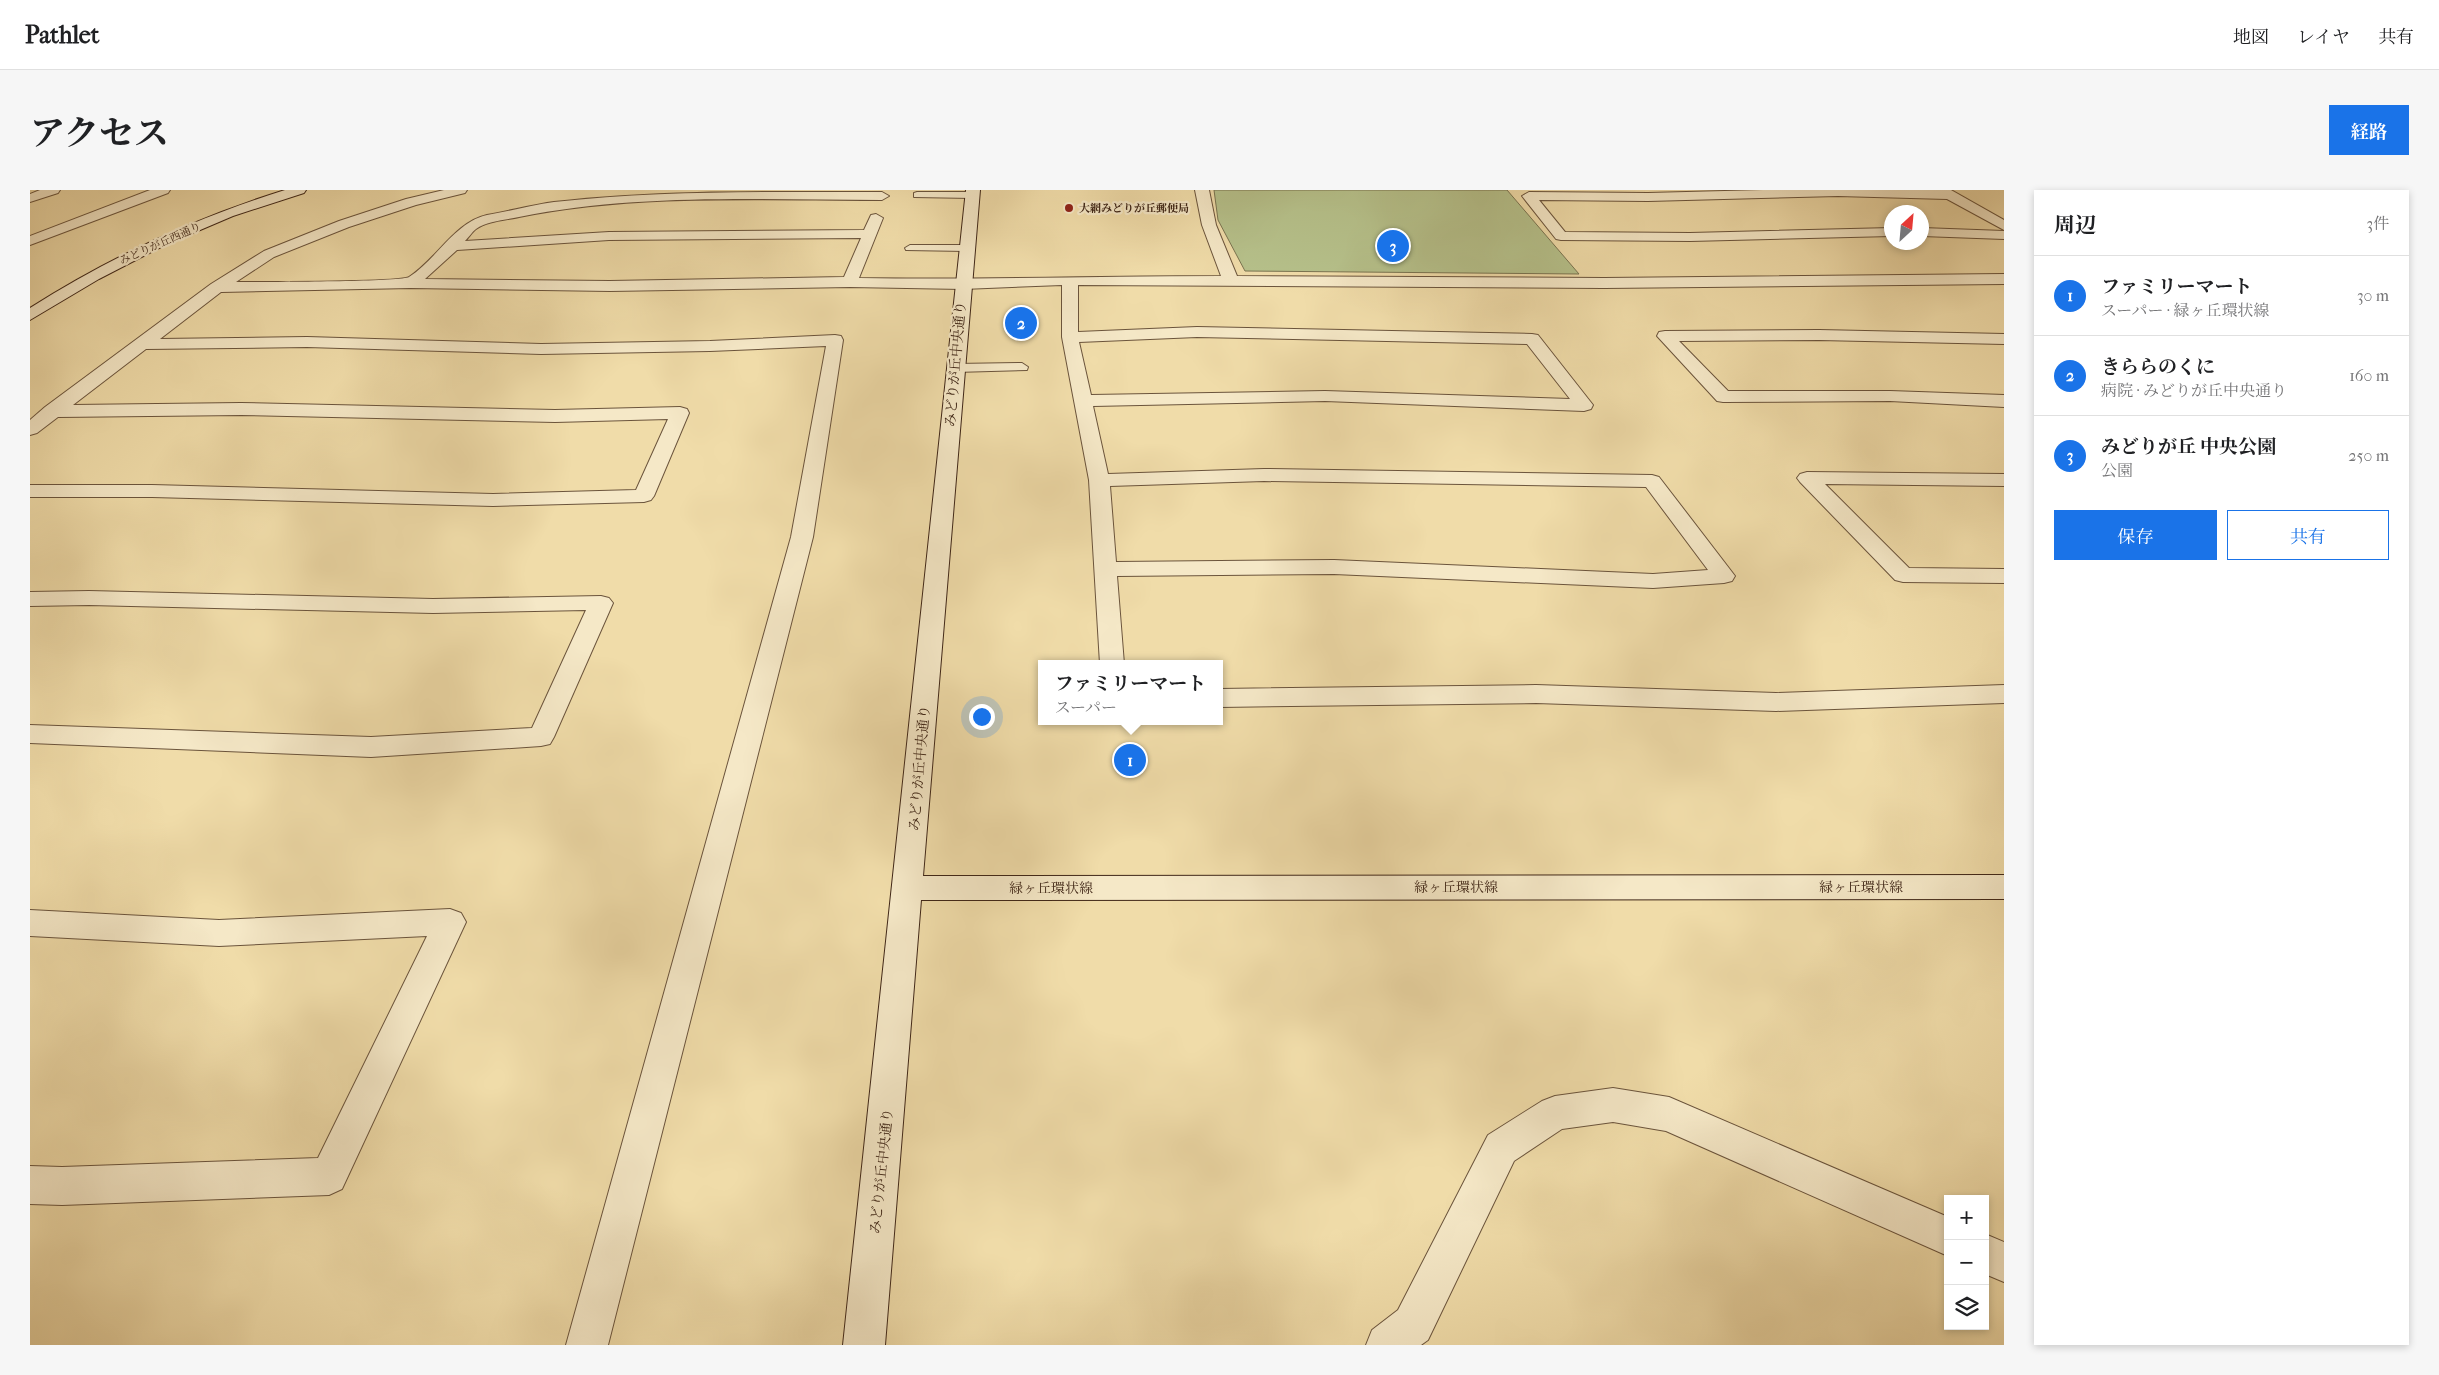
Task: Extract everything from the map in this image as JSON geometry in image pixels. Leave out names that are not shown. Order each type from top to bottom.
[{"type":"street","points":[[30,198],[53,190]]},
{"type":"street","points":[[30,241],[93,215],[163,190]]},
{"type":"street","name":"みどりが丘西通り","points":[[30,315],[92,276],[138,251],[224,215],[300,190]]},
{"type":"street","points":[[30,429],[218,287],[270,254],[344,224],[411,202],[460,190]]},
{"type":"street","points":[[1202,190],[1209,224],[1230,279]]},
{"type":"street","points":[[1884,232],[1690,237],[1561,236],[1529,196],[1648,197],[1838,192],[1946,193],[2004,226]]},
{"type":"street","points":[[410,283],[453,246],[471,226],[485,220],[554,206],[629,199],[697,196],[883,193],[871,234],[850,282]]},
{"type":"street","name":"みどりが丘中央通り","points":[[864,1345],[908,888],[966,248],[973,193]]},
{"type":"street","points":[[1929,232],[2004,235]]},
{"type":"street","points":[[453,246],[609,236],[871,234]]},
{"type":"street","points":[[218,287],[410,283],[610,286],[850,282],[963,284],[1070,280],[1230,279],[1604,283],[1876,278],[2004,279]]},
{"type":"street","points":[[1070,280],[1070,337],[1099,480],[1112,660]]},
{"type":"street","points":[[1070,337],[1197,332],[1532,339],[1584,406],[1325,396],[1082,401]]},
{"type":"street","points":[[2004,339],[1819,335],[1665,336],[1722,397],[1890,396],[2004,401]]},
{"type":"street","points":[[141,344],[307,342],[541,349],[710,346],[835,340],[802,536],[587,1345]]},
{"type":"street","points":[[30,491],[152,491],[493,500],[644,496],[680,413],[555,416],[241,410],[52,411]]},
{"type":"street","points":[[1099,480],[1274,475],[1652,481],[1724,576],[1653,581],[1334,567],[1106,570]]},
{"type":"street","points":[[2004,480],[1807,478],[1903,575],[2004,576]]},
{"type":"street","points":[[30,599],[89,598],[433,606],[601,603],[541,737],[371,747],[30,734]]},
{"type":"street","points":[[1223,698],[1536,694],[1776,702],[2004,694]]},
{"type":"street","name":"緑ヶ丘環状線","points":[[908,888],[2004,887]]},
{"type":"street","points":[[30,923],[219,933],[450,922],[329,1176],[62,1186],[30,1184]]},
{"type":"street","points":[[1387,1345],[1413,1326],[1501,1148],[1555,1113],[1613,1105],[1669,1114],[1944,1235]]},
{"type":"street","points":[[1989,1256],[2004,1262]]},
{"type":"lane","points":[[918,195],[973,193]]},
{"type":"lane","points":[[910,248],[966,248]]},
{"type":"lane","points":[[955,368],[1022,367]]},
{"type":"green space","points":[[1214,190],[1507,190],[1579,274],[1245,271],[1218,220]]},
{"type":"place","name":"大網みどりが丘郵便局","points":[[1069,208]]},
{"type":"place","name":"みどりが丘 中央公園","points":[[1393,246]]},
{"type":"place","name":"きららのくに","points":[[1021,323]]},
{"type":"place","name":"ファミリーマート","points":[[1130,760]]}]
